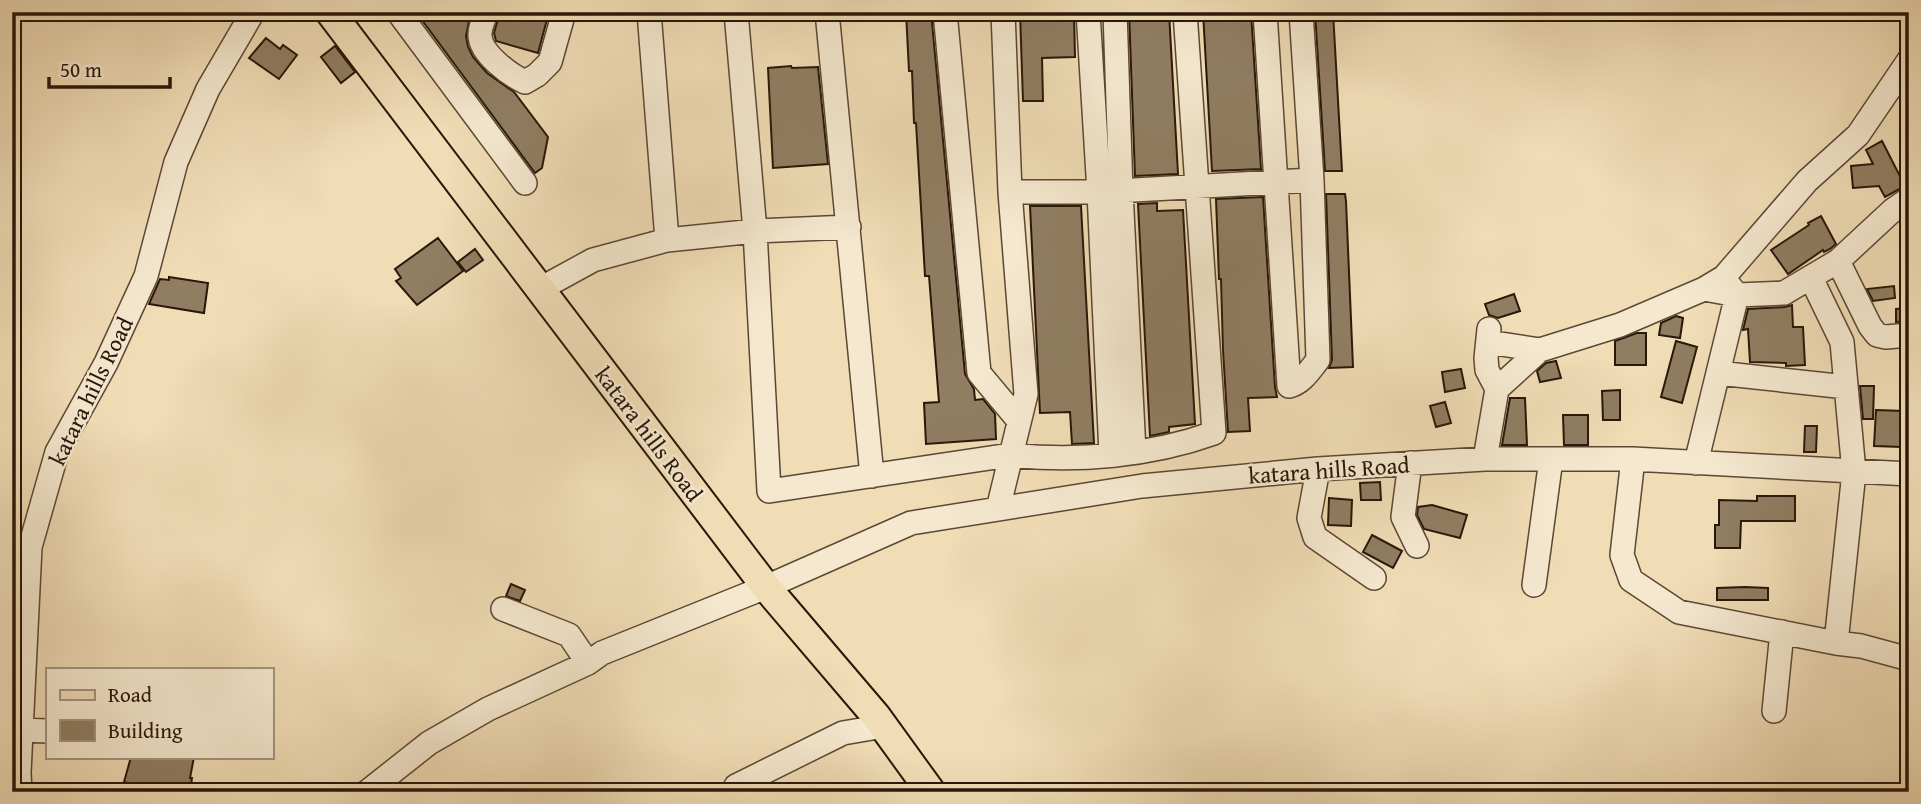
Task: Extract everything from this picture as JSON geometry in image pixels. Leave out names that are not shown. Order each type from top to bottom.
[{"type":"main road","name":"katara hills Road","points":[[330,12],[766,587],[884,726],[931,792]]},
{"type":"street","name":"katara hills Road","points":[[20,792],[21,730],[18,692],[21,545],[57,452],[106,363],[145,276],[176,162],[208,89],[253,12]]},
{"type":"street","points":[[398,12],[525,183]]},
{"type":"street","points":[[486,12],[480,34],[482,45],[493,59],[525,82],[550,62],[564,12]]},
{"type":"street","points":[[649,12],[667,240]]},
{"type":"street","points":[[736,12],[755,231],[769,491],[1010,455],[1048,459],[1122,453],[1189,442],[1214,432],[1185,12]]},
{"type":"street","points":[[827,12],[872,476]]},
{"type":"street","points":[[945,12],[979,373],[1019,421]]},
{"type":"street","points":[[998,509],[1026,394],[1010,192],[1003,12]]},
{"type":"street","points":[[1088,12],[1110,191]]},
{"type":"street","points":[[1115,12],[1110,191],[1122,453]]},
{"type":"street","points":[[1265,12],[1289,386],[1303,379],[1318,360],[1312,180],[1301,12]]},
{"type":"street","points":[[1696,463],[1718,373],[1721,287],[1807,181],[1858,135],[1909,60]]},
{"type":"street","points":[[1010,192],[1110,191],[1312,180]]},
{"type":"street","points":[[1497,389],[1540,350],[1620,325],[1721,287],[1784,293],[1839,261],[1893,209],[1909,199]]},
{"type":"street","points":[[540,289],[593,260],[667,240],[755,231],[849,227]]},
{"type":"street","points":[[1839,261],[1870,326],[1877,335],[1909,335]]},
{"type":"street","points":[[1811,278],[1842,342],[1854,472],[1836,643]]},
{"type":"street","points":[[1485,459],[1497,389],[1487,370],[1489,335],[1540,350]]},
{"type":"street","points":[[1718,373],[1846,387]]},
{"type":"street","name":"katara hills Road","points":[[367,792],[429,743],[488,709],[588,663],[602,653],[766,587],[911,523],[1142,486],[1318,469],[1485,459],[1633,459],[1909,474]]},
{"type":"street","points":[[1534,585],[1551,459]]},
{"type":"street","points":[[1633,459],[1622,555],[1631,580],[1679,612],[1861,646],[1909,659]]},
{"type":"street","points":[[1410,463],[1403,517],[1417,546]]},
{"type":"street","points":[[1318,469],[1309,518],[1315,537],[1374,578]]},
{"type":"street","points":[[503,609],[564,632],[573,640],[588,663]]},
{"type":"street","points":[[1773,711],[1782,632]]},
{"type":"street","points":[[733,792],[736,786],[843,733],[884,726]]},
{"type":"street","points":[[21,730],[46,731]]},
{"type":"building","points":[[416,12],[471,12],[466,36],[473,57],[487,73],[514,92],[548,137],[542,168],[535,173]]},
{"type":"building","points":[[500,12],[549,12],[538,53],[496,41],[494,33]]},
{"type":"building","points":[[906,12],[931,12],[965,374],[974,389],[975,400],[983,399],[995,414],[996,439],[926,444],[924,403],[939,402],[929,276],[925,276]]},
{"type":"building","points":[[1020,12],[1074,13],[1075,57],[1042,58],[1043,101],[1023,101]]},
{"type":"building","points":[[1129,12],[1169,12],[1178,174],[1135,176]]},
{"type":"building","points":[[1203,12],[1251,12],[1261,169],[1212,171]]},
{"type":"building","points":[[1315,12],[1333,12],[1342,171],[1325,171]]},
{"type":"building","points":[[266,38],[280,49],[283,45],[297,55],[279,79],[249,58]]},
{"type":"building","points":[[335,46],[355,72],[341,83],[321,57]]},
{"type":"building","points":[[818,67],[828,164],[773,168],[768,68]]},
{"type":"building","points":[[1882,141],[1905,186],[1885,197],[1879,186],[1853,188],[1851,166],[1873,164],[1866,150]]},
{"type":"building","points":[[1326,194],[1345,194],[1353,367],[1329,368],[1332,360]]},
{"type":"building","points":[[1263,197],[1277,397],[1248,398],[1250,431],[1228,432],[1216,199]]},
{"type":"building","points":[[1157,203],[1157,211],[1183,210],[1195,424],[1169,427],[1169,432],[1150,436],[1138,204]]},
{"type":"building","points":[[1030,206],[1081,206],[1094,443],[1072,444],[1070,412],[1040,413]]},
{"type":"building","points":[[1821,216],[1836,244],[1788,274],[1771,250]]},
{"type":"building","points":[[438,238],[463,271],[417,305],[396,281],[401,278],[395,269]]},
{"type":"building","points":[[475,249],[483,260],[466,272],[458,262]]},
{"type":"building","points":[[169,277],[208,283],[204,313],[149,304],[160,279],[169,280]]},
{"type":"building","points":[[1894,286],[1895,298],[1873,301],[1867,289]]},
{"type":"building","points":[[1514,294],[1520,311],[1498,318],[1489,315],[1485,304]]},
{"type":"building","points":[[1792,305],[1793,327],[1803,327],[1805,365],[1750,362],[1748,329],[1743,330],[1748,309]]},
{"type":"building","points":[[1909,308],[1909,321],[1896,322],[1896,309]]},
{"type":"building","points":[[1676,316],[1683,318],[1680,338],[1659,335],[1661,323]]},
{"type":"building","points":[[1637,333],[1646,333],[1646,365],[1615,365],[1615,341]]},
{"type":"building","points":[[1676,341],[1697,347],[1682,403],[1661,397]]},
{"type":"building","points":[[1556,361],[1561,378],[1540,382],[1537,371],[1546,363]]},
{"type":"building","points":[[1461,369],[1465,388],[1445,392],[1442,372]]},
{"type":"building","points":[[1860,386],[1874,386],[1873,419],[1863,419]]},
{"type":"building","points":[[1620,390],[1620,420],[1603,420],[1602,391]]},
{"type":"building","points":[[1510,398],[1525,398],[1527,445],[1502,445]]},
{"type":"building","points":[[1445,402],[1451,423],[1436,427],[1430,406]]},
{"type":"building","points":[[1876,410],[1904,411],[1902,447],[1874,446]]},
{"type":"building","points":[[1563,415],[1588,415],[1588,445],[1564,445]]},
{"type":"building","points":[[1805,426],[1817,426],[1816,452],[1804,452]]},
{"type":"building","points":[[1380,482],[1381,500],[1361,500],[1360,483]]},
{"type":"building","points":[[1757,496],[1795,496],[1795,521],[1741,521],[1740,548],[1715,548],[1719,500],[1757,501]]},
{"type":"building","points":[[1329,498],[1352,500],[1351,526],[1328,525]]},
{"type":"building","points":[[1432,505],[1467,515],[1460,538],[1424,529],[1417,515],[1418,507]]},
{"type":"building","points":[[1372,535],[1402,551],[1393,568],[1363,552]]},
{"type":"building","points":[[511,584],[525,590],[520,601],[506,596]]},
{"type":"building","points":[[1717,588],[1768,588],[1768,600],[1717,600]]},
{"type":"building","points":[[131,758],[194,758],[190,792],[162,792],[124,782]]}]
